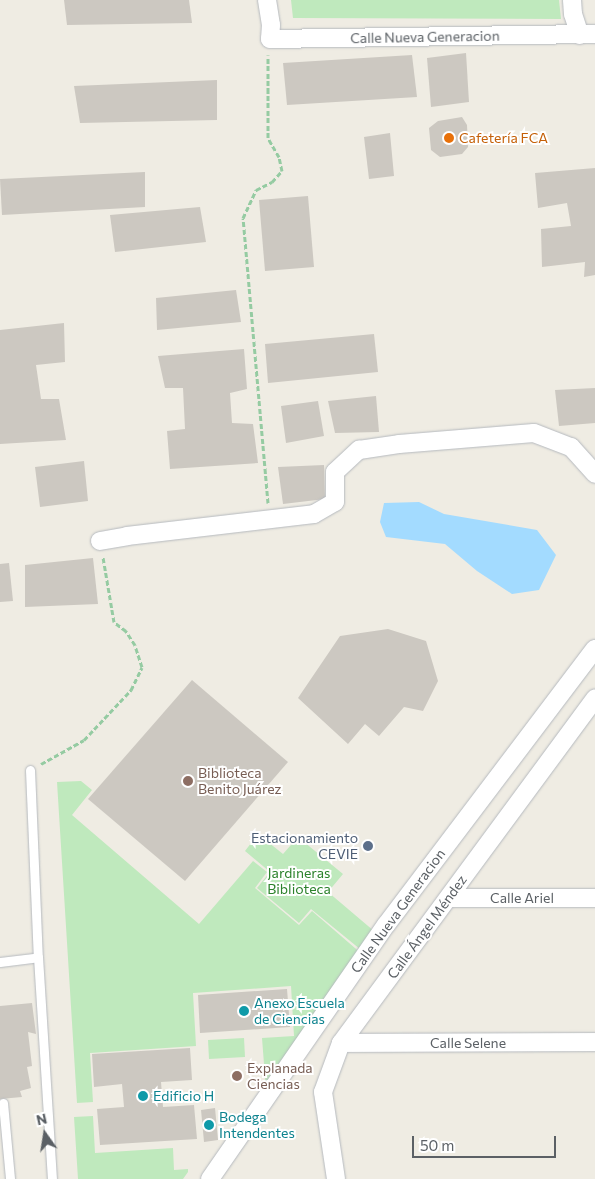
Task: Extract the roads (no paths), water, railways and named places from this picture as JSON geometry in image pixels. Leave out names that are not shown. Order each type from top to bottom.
[{"type":"street","name":"Calle Nueva Generacion","points":[[267,0],[270,32],[588,34]]},
{"type":"street","points":[[572,0],[573,14],[588,34]]},
{"type":"street","points":[[100,542],[127,536],[314,514],[335,502],[335,472],[360,450],[399,444],[534,432],[572,447],[595,474]]},
{"type":"street","name":"Calle Nueva Generacion","points":[[210,1179],[386,925],[595,649]]},
{"type":"street","name":"Calle Ángel Méndez","points":[[336,1179],[323,1092],[341,1043],[595,699]]},
{"type":"street","points":[[576,723],[595,723]]},
{"type":"street","name":"Calle Ariel","points":[[449,898],[595,898]]},
{"type":"street","name":"Calle Selene","points":[[341,1043],[595,1042]]},
{"type":"lane","points":[[30,770],[38,957],[52,1179]]},
{"type":"lane","points":[[0,962],[38,957]]},
{"type":"lane","points":[[3,1103],[10,1179]]},
{"type":"water","points":[[419,502],[444,514],[537,530],[556,555],[539,590],[512,594],[477,571],[445,544],[386,537],[380,522],[384,503]]},
{"type":"place","name":"Cafetería FCA","points":[[449,138]]},
{"type":"place","name":"Biblioteca Benito Juárez","points":[[188,781]]},
{"type":"place","name":"Estacionamiento CEVIE","points":[[368,846]]},
{"type":"place","name":"Anexo Escuela de Ciencias","points":[[244,1011]]},
{"type":"place","name":"Explanada Ciencias","points":[[237,1076]]},
{"type":"place","name":"Edificio H","points":[[143,1096]]},
{"type":"place","name":"Bodega Intendentes","points":[[209,1125]]},
{"type":"park label","name":"Jardineras Biblioteca","points":[[299,882]]}]
